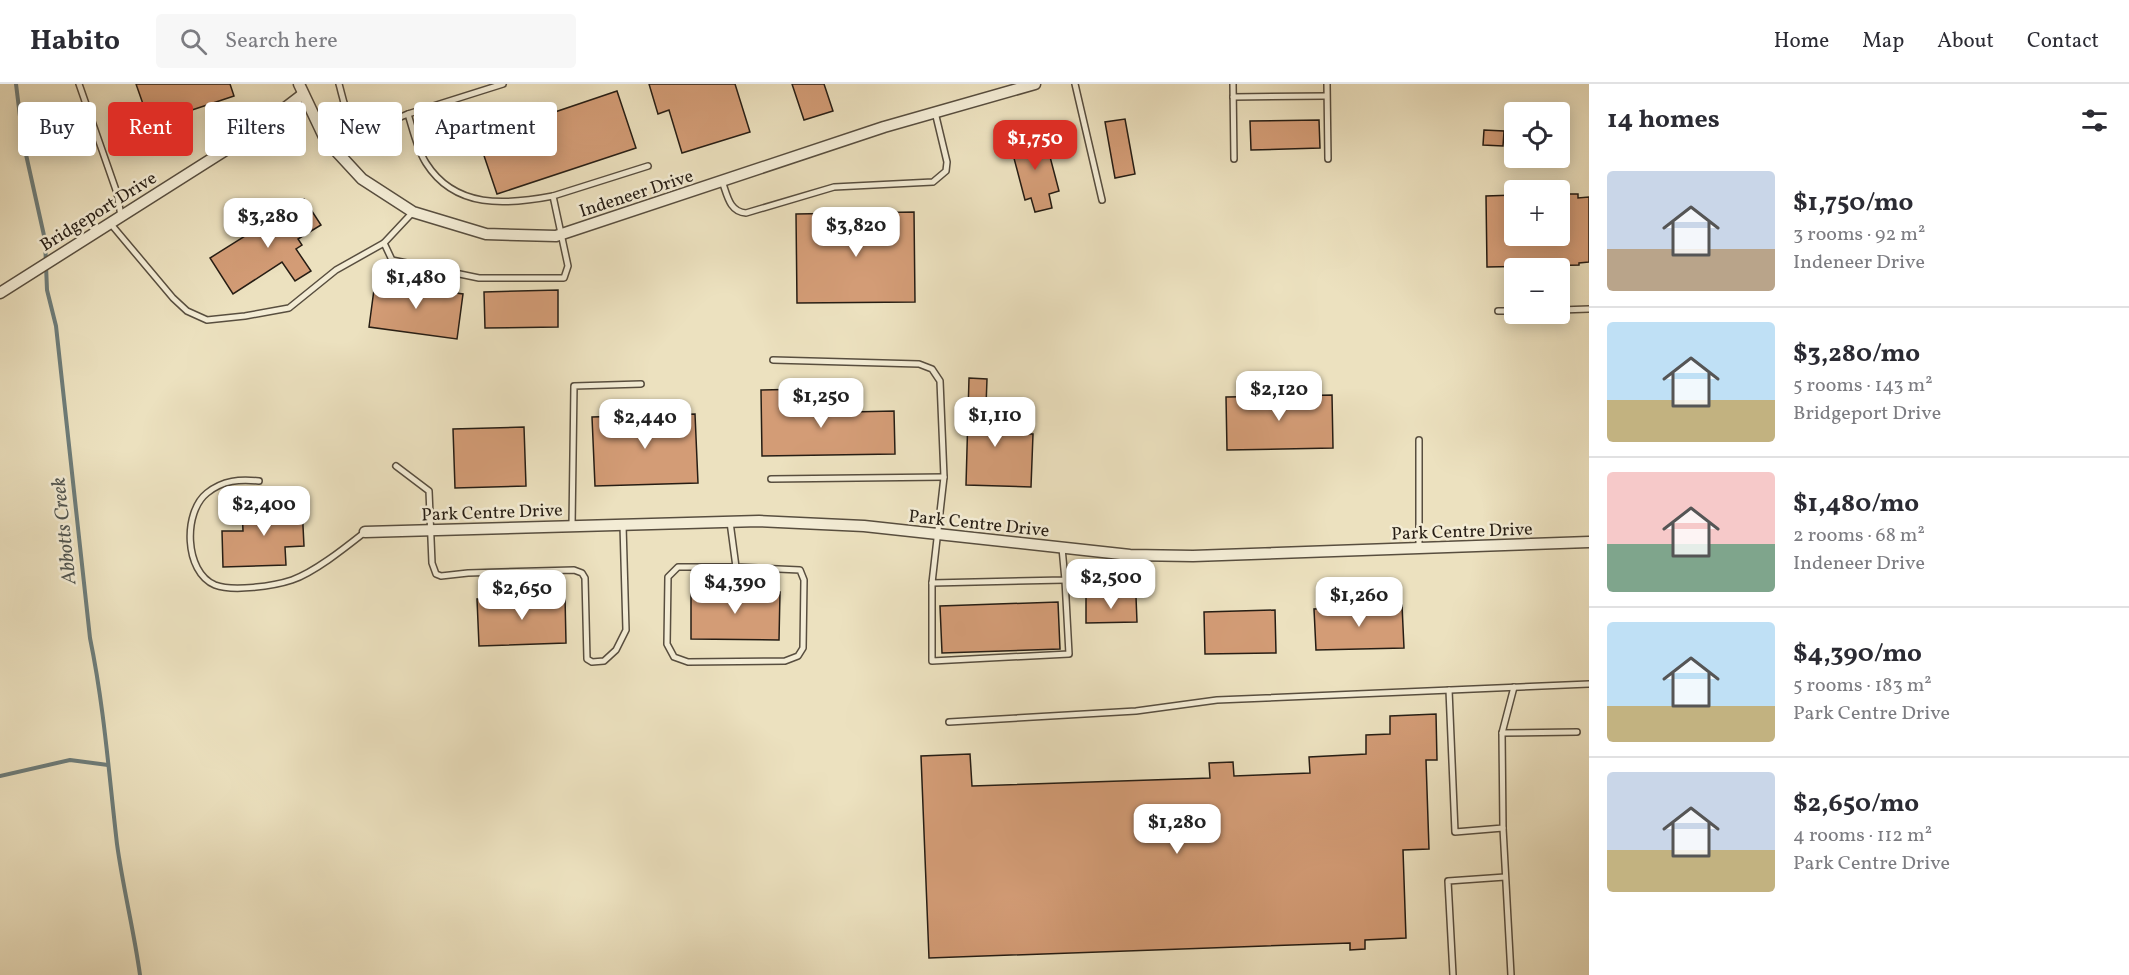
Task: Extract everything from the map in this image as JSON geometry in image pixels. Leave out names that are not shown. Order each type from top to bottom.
[{"type":"street","name":"Indeneer Drive","points":[[301,89],[325,139],[362,179],[412,212],[486,234],[556,237],[884,127],[1035,84]]},
{"type":"street","name":"Bridgeport Drive","points":[[0,292],[251,134],[301,89]]},
{"type":"street","name":"Park Centre Drive","points":[[365,532],[759,521],[864,526],[936,536],[1130,555],[1193,556],[1589,542]]},
{"type":"lane","points":[[79,84],[117,193],[121,216]]},
{"type":"lane","points":[[339,84],[350,118],[358,124],[375,126],[503,84]]},
{"type":"lane","points":[[1075,84],[1102,200]]},
{"type":"lane","points":[[1233,84],[1233,159]]},
{"type":"lane","points":[[1327,84],[1328,159]]},
{"type":"lane","points":[[1233,97],[1326,96]]},
{"type":"lane","points":[[722,181],[732,207],[740,213],[834,187],[933,182],[946,171],[947,162],[935,112]]},
{"type":"lane","points":[[408,114],[425,162],[442,182],[474,199],[489,202],[527,201],[553,196],[648,166]]},
{"type":"lane","points":[[384,243],[392,260],[479,278],[564,278],[568,266],[553,196]]},
{"type":"lane","points":[[110,223],[172,298],[187,311],[207,320],[289,308],[336,270],[384,243],[412,212]]},
{"type":"lane","points":[[1570,310],[1589,309]]},
{"type":"lane","points":[[1498,311],[1504,311]]},
{"type":"lane","points":[[773,360],[919,364],[932,369],[940,381],[944,477],[932,583],[932,661],[1069,654],[1062,548]]},
{"type":"lane","points":[[572,526],[574,386],[641,384]]},
{"type":"lane","points":[[1419,440],[1419,549]]},
{"type":"lane","points":[[396,466],[429,490],[432,562],[436,574],[441,576],[574,570],[582,573],[585,578],[587,659],[592,662],[604,661],[616,650],[626,630],[623,525]]},
{"type":"lane","points":[[771,479],[944,477]]},
{"type":"lane","points":[[259,481],[243,479],[225,482],[206,494],[196,508],[191,530],[191,553],[198,571],[214,585],[234,588],[294,580],[338,553],[365,532]]},
{"type":"lane","points":[[730,522],[736,567]]},
{"type":"lane","points":[[678,567],[736,567],[800,570],[804,580],[803,648],[798,656],[785,661],[688,662],[674,657],[667,644],[668,578],[678,567]]},
{"type":"lane","points":[[932,583],[1065,580]]},
{"type":"lane","points":[[949,722],[1136,711],[1217,700],[1589,684]]},
{"type":"lane","points":[[1510,975],[1503,828],[1502,733],[1514,687]]},
{"type":"lane","points":[[1449,690],[1455,832],[1503,828]]},
{"type":"lane","points":[[1502,733],[1577,732]]},
{"type":"lane","points":[[1453,975],[1448,881],[1505,877]]},
{"type":"building","points":[[136,84],[230,84],[234,96],[216,102],[205,102],[205,106],[193,110],[193,102],[142,102]]},
{"type":"building","points":[[649,84],[735,84],[750,132],[682,153],[669,110],[658,114]]},
{"type":"building","points":[[792,84],[824,84],[833,111],[804,120]]},
{"type":"building","points":[[617,91],[636,148],[497,194],[484,156],[557,156],[557,111]]},
{"type":"building","points":[[1125,119],[1135,174],[1115,178],[1105,122]]},
{"type":"building","points":[[1319,120],[1320,148],[1251,150],[1250,121]]},
{"type":"building","points":[[1484,130],[1504,131],[1503,146],[1483,145]]},
{"type":"building","points":[[1044,134],[1059,191],[1049,194],[1052,208],[1035,212],[1031,198],[1025,200],[1010,143]]},
{"type":"building","points":[[1570,194],[1578,194],[1578,198],[1589,197],[1589,262],[1570,265],[1570,258],[1504,258],[1504,267],[1487,267],[1486,196],[1504,195],[1504,246],[1570,246]]},
{"type":"building","points":[[304,199],[321,225],[298,239],[302,245],[296,249],[311,271],[295,281],[282,262],[233,294],[210,258]]},
{"type":"building","points":[[914,212],[915,302],[797,303],[796,214]]},
{"type":"building","points":[[375,282],[463,294],[457,339],[369,327]]},
{"type":"building","points":[[558,290],[558,327],[485,328],[484,292]]},
{"type":"building","points":[[969,378],[987,379],[985,433],[1033,434],[1031,487],[966,485]]},
{"type":"building","points":[[805,389],[806,413],[894,411],[895,454],[762,456],[761,390]]},
{"type":"building","points":[[1332,395],[1333,448],[1227,450],[1226,397]]},
{"type":"building","points":[[695,414],[698,483],[595,486],[592,417]]},
{"type":"building","points":[[524,427],[526,486],[455,488],[453,429]]},
{"type":"building","points":[[302,506],[304,546],[285,547],[286,565],[223,567],[222,531],[243,531],[242,508]]},
{"type":"building","points":[[691,591],[780,592],[779,640],[691,639]]},
{"type":"building","points":[[565,596],[566,643],[479,646],[477,599]]},
{"type":"building","points":[[1086,597],[1136,597],[1137,622],[1086,623]]},
{"type":"building","points":[[1058,602],[1060,649],[942,653],[940,606]]},
{"type":"building","points":[[1402,605],[1404,648],[1316,650],[1314,609]]},
{"type":"building","points":[[1275,610],[1276,653],[1205,654],[1204,612]]},
{"type":"building","points":[[1436,714],[1437,760],[1426,760],[1429,849],[1403,850],[1406,938],[1365,940],[1365,949],[1350,950],[1350,943],[929,958],[921,756],[970,754],[972,786],[1210,778],[1209,763],[1233,762],[1234,776],[1310,773],[1309,757],[1366,754],[1366,735],[1390,734],[1390,716]]},
{"type":"waterway","name":"Abbotts Creek","points":[[16,84],[23,141],[45,240],[47,290],[56,326],[90,638],[103,715],[117,844],[140,975]]},
{"type":"waterway","points":[[0,776],[70,760],[108,765]]}]
